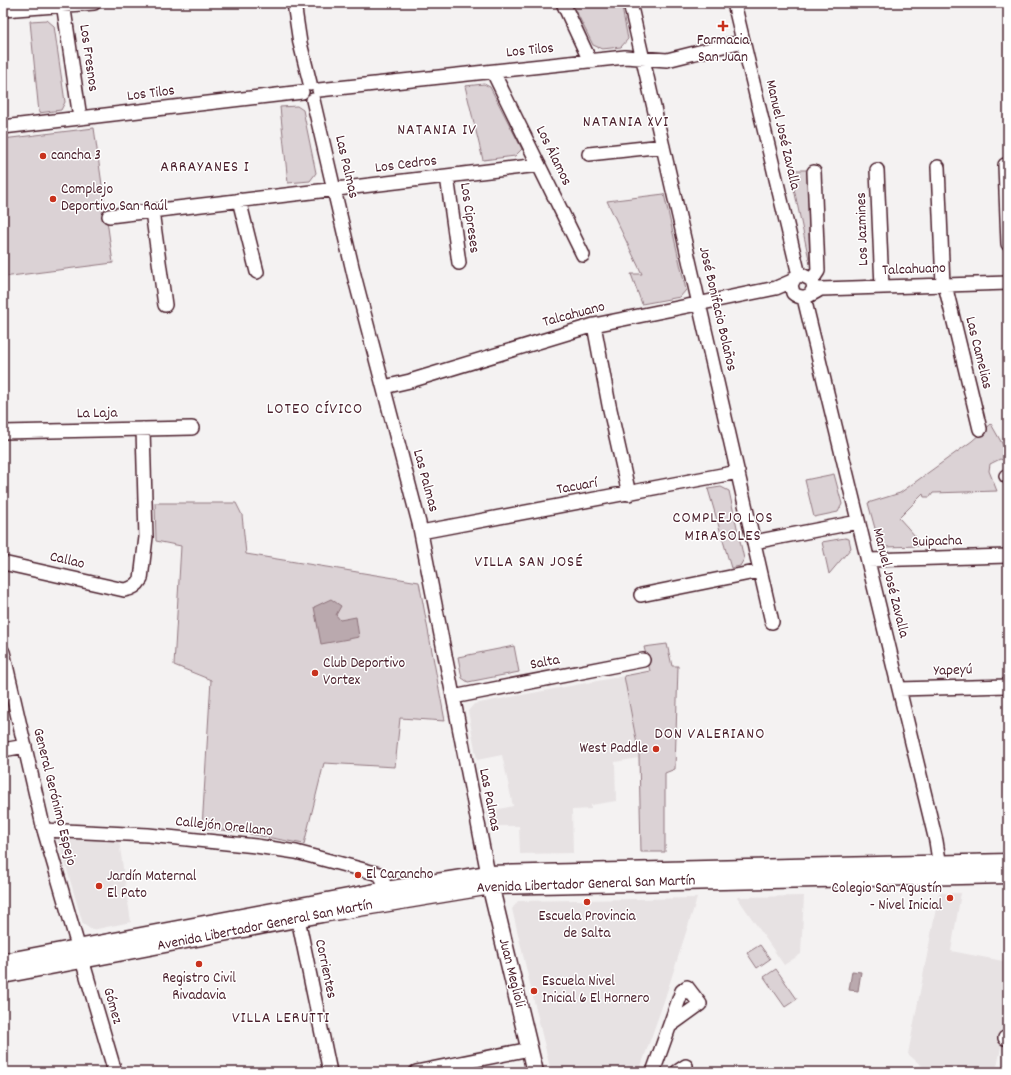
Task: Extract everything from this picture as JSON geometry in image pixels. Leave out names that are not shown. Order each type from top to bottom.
[{"type":"main road","name":"Avenida Libertador General San Martín","points":[[297,913],[386,890],[489,880],[940,870],[1008,862]]},
{"type":"main road","name":"Avenida Libertador General San Martín","points":[[940,870],[1008,875]]},
{"type":"main road","name":"Avenida Libertador General San Martín","points":[[3,975],[81,954],[297,913],[489,880]]},
{"type":"main road","name":"Juan Meglioli","points":[[489,880],[535,1072]]},
{"type":"main road","name":"Avenida Libertador General San Martín","points":[[3,962],[81,954]]},
{"type":"street","points":[[3,10],[63,4],[94,3]]},
{"type":"street","name":"Las Palmas","points":[[294,3],[300,43],[354,274],[421,532],[489,880]]},
{"type":"street","points":[[563,3],[590,61]]},
{"type":"street","name":"José Bonifacio Bolaños","points":[[630,3],[772,622]]},
{"type":"street","name":"Manuel José Zavalla","points":[[734,3],[794,282]]},
{"type":"street","name":"Los Fresnos","points":[[63,4],[80,118]]},
{"type":"street","name":"Los Tilos","points":[[3,127],[311,91],[625,57],[667,60],[743,41]]},
{"type":"street","name":"Los Álamos","points":[[493,72],[583,255]]},
{"type":"street","points":[[589,154],[663,146]]},
{"type":"street","name":"Los Cedros","points":[[109,216],[539,165]]},
{"type":"street","points":[[1005,165],[1008,244]]},
{"type":"street","name":"Las Camelias","points":[[938,167],[944,285],[980,429]]},
{"type":"street","name":"Los Jazmines","points":[[877,170],[882,287]]},
{"type":"street","points":[[812,289],[806,275],[794,282],[796,296],[812,289],[818,271],[814,172]]},
{"type":"street","name":"Los Cipreses","points":[[447,176],[459,263]]},
{"type":"street","points":[[239,200],[256,272]]},
{"type":"street","points":[[152,211],[165,305]]},
{"type":"street","name":"Talcahuano","points":[[384,387],[410,381],[594,325],[776,288],[794,282]]},
{"type":"street","name":"Talcahuano","points":[[812,289],[1008,283]]},
{"type":"street","name":"Manuel José Zavalla","points":[[812,289],[858,522],[936,841],[940,870]]},
{"type":"street","points":[[594,325],[629,494]]},
{"type":"street","name":"La Laja","points":[[3,432],[192,428]]},
{"type":"street","name":"Callao","points":[[3,563],[124,590],[135,587],[141,579],[146,537],[143,429]]},
{"type":"street","name":"Tacuarí","points":[[421,532],[629,494],[738,472]]},
{"type":"street","points":[[754,542],[858,522]]},
{"type":"street","name":"Suipacha","points":[[868,560],[1008,556]]},
{"type":"street","points":[[641,595],[760,571]]},
{"type":"street","name":"General Gerónimo Espejo","points":[[3,652],[44,830],[81,954]]},
{"type":"street","name":"Salta","points":[[453,697],[643,660]]},
{"type":"street","name":"Yapeyú","points":[[899,689],[1008,686]]},
{"type":"street","points":[[3,750],[25,746]]},
{"type":"street","name":"Callejón Orellano","points":[[44,830],[205,840],[296,852],[379,874],[386,890]]},
{"type":"street","name":"Corrientes","points":[[297,913],[330,1072]]},
{"type":"street","name":"Gómez","points":[[81,954],[115,1072]]},
{"type":"street","points":[[653,1072],[671,1025]]},
{"type":"street","points":[[416,1072],[530,1049]]},
{"type":"shaded area","points":[[572,3],[621,3],[628,39],[621,47],[602,49],[593,45]]},
{"type":"shaded area","points":[[47,20],[54,26],[65,102],[61,110],[39,113],[30,21]]},
{"type":"shaded area","points":[[484,84],[490,87],[522,149],[515,156],[483,160],[465,86]]},
{"type":"shaded area","points":[[297,106],[303,110],[316,173],[310,181],[288,183],[280,107]]},
{"type":"shaded area","name":"Complejo Deportivo San Raúl","points":[[94,128],[113,263],[3,277],[3,139]]},
{"type":"shaded area","points":[[790,170],[807,170],[810,264]]},
{"type":"shaded area","points":[[664,194],[686,290],[680,297],[642,304],[631,274],[642,274],[607,201]]},
{"type":"shaded area","points":[[991,424],[1008,454],[1008,462],[1000,459],[990,464],[989,471],[997,491],[933,493],[930,497],[924,497],[923,494],[899,518],[916,537],[920,546],[886,547],[879,543],[868,503],[900,493],[972,441]]},
{"type":"shaded area","points":[[834,474],[842,504],[838,512],[814,517],[805,480]]},
{"type":"shaded area","points":[[721,487],[729,491],[744,559],[740,566],[731,568],[708,489]]},
{"type":"shaded area","name":"Club Deportivo Vortex","points":[[155,503],[236,503],[242,515],[246,554],[419,582],[445,721],[400,718],[395,767],[324,763],[304,844],[239,832],[202,828],[211,680],[174,665],[181,546],[156,541]]},
{"type":"shaded area","points":[[845,538],[849,539],[851,548],[829,574],[822,542]]},
{"type":"shaded area","points":[[331,599],[341,606],[336,615],[340,620],[356,617],[359,637],[321,644],[314,607]]},
{"type":"shaded area","name":"West Paddle","points":[[667,644],[672,666],[678,666],[675,769],[665,773],[665,852],[641,852],[639,755],[624,676],[650,671],[644,647]]},
{"type":"shaded area","points":[[514,646],[519,672],[468,682],[462,678],[458,657]]},
{"type":"shaded area","points":[[624,676],[639,758],[615,762],[616,801],[591,805],[591,809],[572,810],[573,853],[520,854],[519,826],[490,826],[487,812],[513,806],[502,755],[477,760],[468,711],[474,704]]},
{"type":"shaded area","name":"Jardín Maternal El Pato","points":[[57,836],[119,841],[131,922],[92,930],[83,924]]},
{"type":"shaded area","points":[[939,893],[961,893],[951,951],[1008,962],[1008,1013],[996,1072],[929,1072],[908,1054]]},
{"type":"shaded area","points":[[804,896],[801,954],[784,965],[737,897]]},
{"type":"shaded area","points":[[697,898],[664,1001],[639,1072],[551,1072],[512,909],[518,901]]},
{"type":"shaded area","points":[[760,945],[770,959],[757,968],[747,953]]},
{"type":"shaded area","points":[[776,969],[797,999],[785,1007],[764,977]]},
{"type":"shaded area","points":[[852,971],[861,972],[858,991],[849,990]]},
{"type":"place","name":"Farmacia San Juan","points":[[723,26]]},
{"type":"place","name":"cancha 3","points":[[43,156]]},
{"type":"place","name":"Complejo Deportivo San Raúl","points":[[53,199]]},
{"type":"place","name":"Club Deportivo Vortex","points":[[315,673]]},
{"type":"place","name":"West Paddle","points":[[656,749]]},
{"type":"place","name":"El Carancho","points":[[358,875]]},
{"type":"place","name":"Jardín Maternal El Pato","points":[[99,886]]},
{"type":"place","name":"Colegio San Agustín - Nivel Inicial","points":[[950,898]]},
{"type":"place","name":"Escuela Provincia de Salta","points":[[587,902]]},
{"type":"place","name":"Registro Civil Rivadavia","points":[[199,964]]},
{"type":"place","name":"Escuela Nivel Inicial 6 El Hornero","points":[[534,991]]},
{"type":"district","name":"NATANIA XVI","points":[[626,122]]},
{"type":"district","name":"NATANIA IV","points":[[437,130]]},
{"type":"district","name":"ARRAYANES I","points":[[205,167]]},
{"type":"district","name":"LOTEO CÍVICO","points":[[315,409]]},
{"type":"district","name":"COMPLEJO LOS MIRASOLES","points":[[723,527]]},
{"type":"district","name":"VILLA SAN JOSÉ","points":[[529,562]]},
{"type":"district","name":"DON VALERIANO","points":[[710,734]]},
{"type":"district","name":"VILLA LERUTTI","points":[[281,1018]]}]
